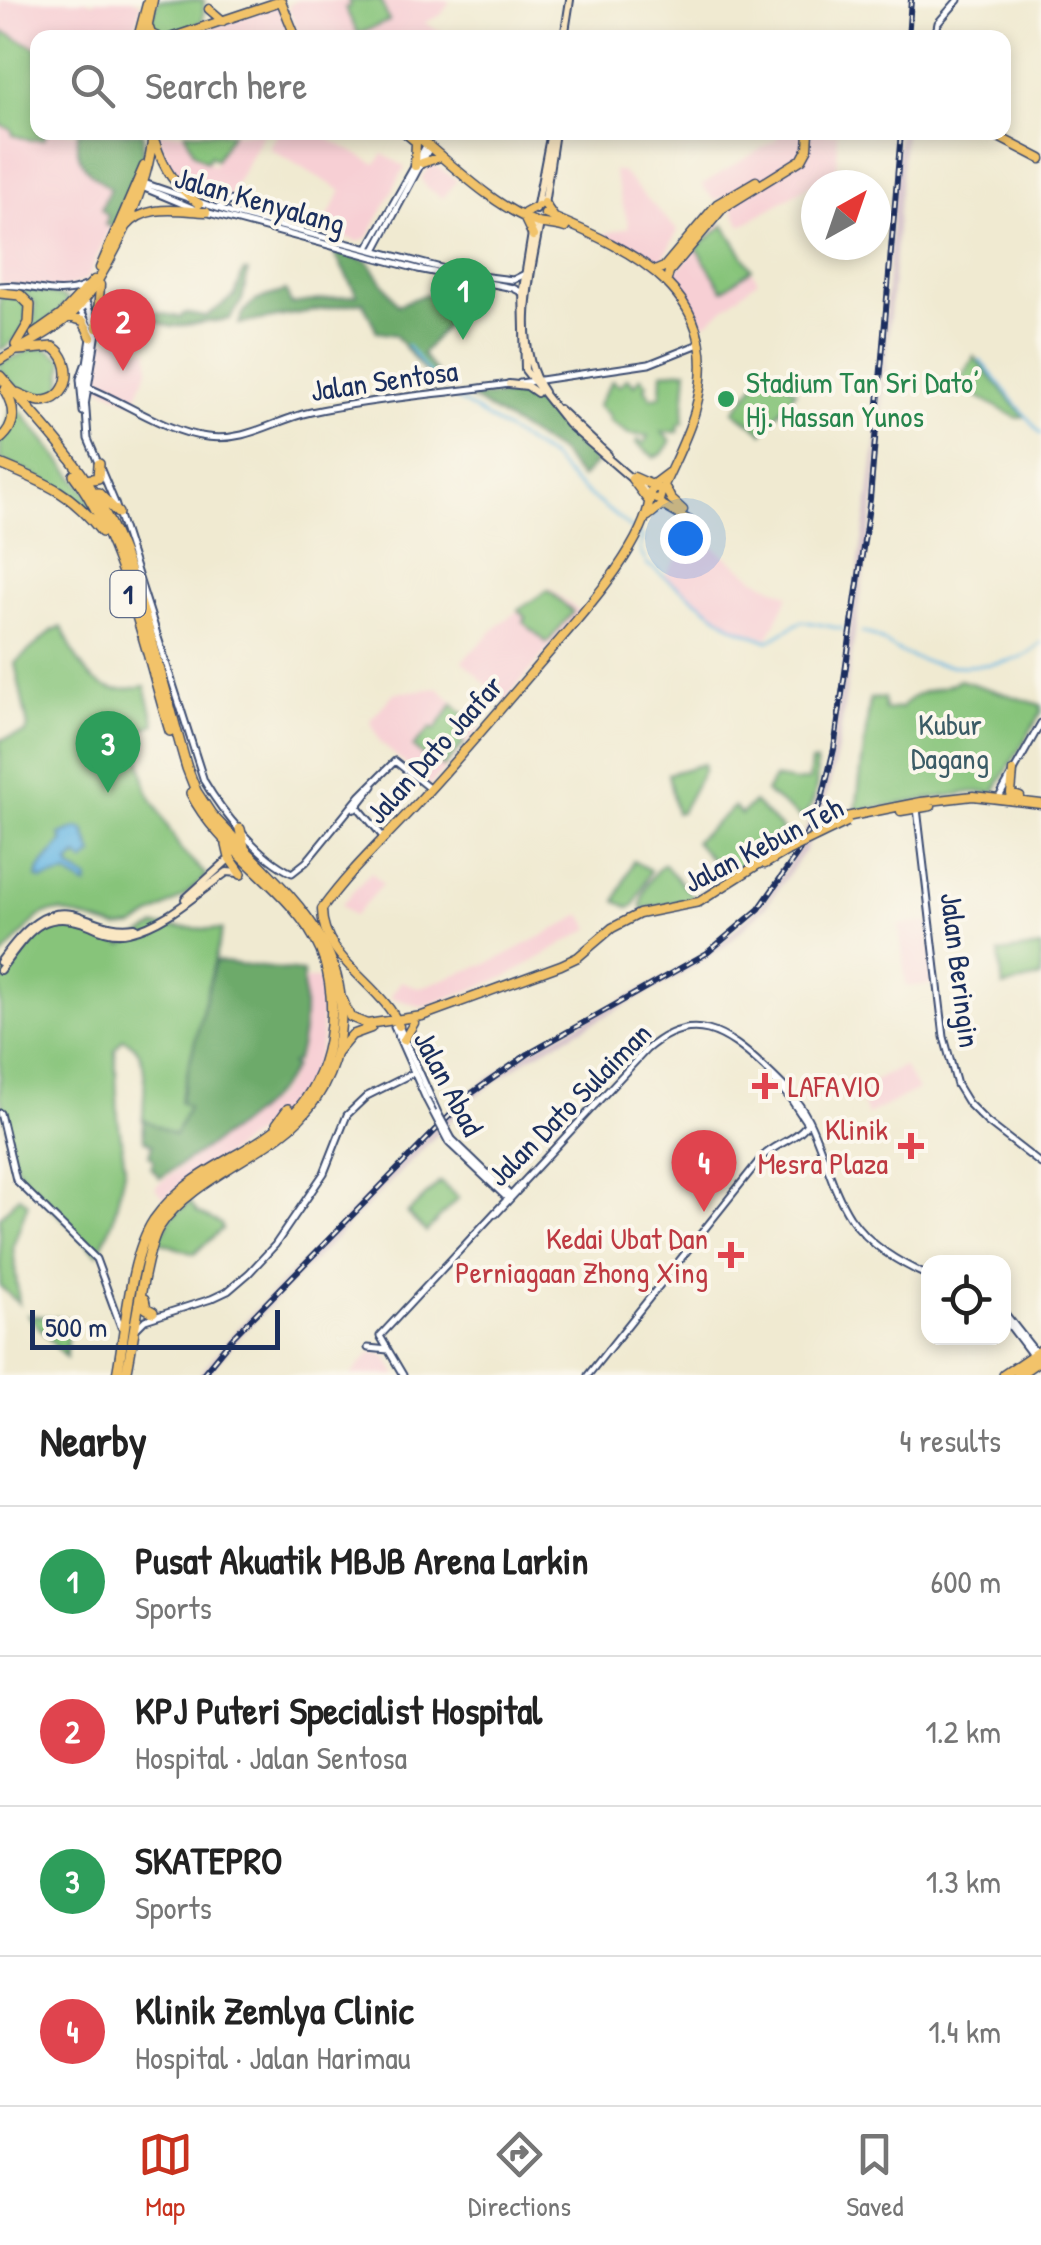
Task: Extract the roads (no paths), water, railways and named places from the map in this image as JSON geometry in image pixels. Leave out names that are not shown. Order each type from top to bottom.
[{"type":"highway","points":[[0,290],[20,295],[30,305],[29,323],[14,349]]},
{"type":"highway","points":[[6,388],[46,400],[60,391],[68,376],[67,361],[52,347],[14,349]]},
{"type":"highway","name":"1","points":[[0,376],[88,494],[118,561],[182,770],[197,805],[295,913],[322,954],[331,999],[331,1028],[318,1081],[297,1111],[266,1138],[211,1172],[163,1209],[146,1234],[138,1290],[140,1313],[126,1375]]},
{"type":"highway","points":[[0,438],[13,420],[6,388]]},
{"type":"highway","name":"1","points":[[6,388],[88,482],[114,532],[194,786],[211,814],[246,844],[316,928],[332,958],[342,996],[336,1054],[321,1093],[282,1134],[187,1199],[155,1233],[117,1375]]},
{"type":"highway","points":[[0,464],[72,497],[106,537],[118,561]]},
{"type":"highway","points":[[99,464],[98,478],[88,482],[118,513]]},
{"type":"highway","points":[[240,829],[246,844]]},
{"type":"highway","points":[[220,834],[230,848],[229,859],[240,874]]},
{"type":"highway","points":[[318,1081],[323,1043]]},
{"type":"highway","points":[[266,1138],[288,1109]]},
{"type":"highway","points":[[138,1290],[145,1307],[152,1312]]},
{"type":"highway","points":[[124,1340],[132,1316],[140,1313]]},
{"type":"highway","points":[[1029,1342],[1038,1360]]},
{"type":"highway","points":[[1004,1375],[1038,1360]]},
{"type":"highway","points":[[1018,1375],[1038,1360]]},
{"type":"main road","points":[[146,30],[150,0]]},
{"type":"main road","points":[[144,30],[150,0]]},
{"type":"main road","points":[[195,30],[282,0],[293,30]]},
{"type":"main road","points":[[567,30],[570,0]]},
{"type":"main road","points":[[209,9],[223,21]]},
{"type":"main road","points":[[148,25],[150,30]]},
{"type":"main road","points":[[125,210],[142,184],[149,140]]},
{"type":"main road","points":[[0,357],[69,312],[92,291],[142,184],[151,159],[150,140]]},
{"type":"main road","points":[[153,140],[164,170],[180,190],[200,204]]},
{"type":"main road","points":[[551,140],[528,294],[528,355],[534,381],[633,478],[647,496],[645,519]]},
{"type":"main road","points":[[656,270],[664,267],[717,204],[797,157],[805,140]]},
{"type":"main road","points":[[667,280],[669,272],[722,208],[804,156],[806,140]]},
{"type":"main road","points":[[1004,140],[1041,159]]},
{"type":"main road","points":[[418,165],[427,144]]},
{"type":"main road","points":[[418,165],[427,144]]},
{"type":"main road","points":[[427,144],[498,202],[537,215]]},
{"type":"main road","points":[[69,312],[92,284],[144,169]]},
{"type":"main road","points":[[119,239],[142,214],[210,210]]},
{"type":"main road","points":[[509,384],[519,377],[523,294],[537,215]]},
{"type":"main road","points":[[535,236],[537,215]]},
{"type":"main road","name":"Jalan Dato Jaafar","points":[[396,1024],[333,942],[321,911],[580,618],[610,578],[670,472],[696,408],[700,344],[689,310],[667,280],[656,270],[537,215]]},
{"type":"main road","name":"Jalan Dato Jaafar","points":[[537,215],[649,270],[672,292],[697,334]]},
{"type":"main road","points":[[97,328],[104,270]]},
{"type":"main road","points":[[69,312],[83,321],[91,337]]},
{"type":"main road","points":[[522,357],[546,400]]},
{"type":"main road","points":[[509,384],[532,388],[588,443],[655,493]]},
{"type":"main road","points":[[633,478],[652,485],[670,472]]},
{"type":"main road","points":[[670,472],[666,490],[683,510]]},
{"type":"main road","points":[[645,519],[662,505],[690,521]]},
{"type":"main road","points":[[1013,771],[1012,795],[1037,803]]},
{"type":"main road","name":"Jalan Kebun Teh","points":[[336,1054],[356,1032],[416,1020],[561,965],[612,928],[639,914],[707,898],[787,849],[846,819],[973,796],[1037,803]]},
{"type":"main road","points":[[0,966],[24,933],[46,916],[68,912],[112,929],[138,926],[185,899],[229,859]]},
{"type":"main road","points":[[0,966],[46,920],[66,917],[110,933],[130,932],[179,908],[227,872],[240,874]]},
{"type":"main road","points":[[342,996],[348,1015],[354,1020],[378,1023],[384,1019],[386,1007],[416,1020],[404,1040]]},
{"type":"main road","name":"Jalan Kebun Teh","points":[[378,1023],[396,1024]]},
{"type":"street","points":[[937,30],[958,0]]},
{"type":"street","name":"Jalan Kenyalang","points":[[371,252],[418,165]]},
{"type":"street","name":"Jalan Kenyalang","points":[[142,184],[210,210],[371,252]]},
{"type":"street","name":"Jalan Kenyalang","points":[[142,184],[210,210],[371,252]]},
{"type":"street","points":[[210,210],[235,200],[248,217]]},
{"type":"street","points":[[358,246],[376,240],[387,253]]},
{"type":"street","points":[[371,252],[464,274],[513,280],[524,275],[528,266]]},
{"type":"street","points":[[371,252],[462,280],[513,288],[523,294]]},
{"type":"street","points":[[0,290],[16,285],[66,292],[92,284]]},
{"type":"street","points":[[66,292],[71,299],[69,312]]},
{"type":"street","points":[[86,387],[97,328],[90,306],[82,306],[80,312],[90,323],[91,337],[88,358],[84,413],[88,439],[118,513],[204,780],[223,811],[240,829]]},
{"type":"street","name":"Jalan Sentosa","points":[[86,387],[182,430],[232,438],[254,434],[308,412],[649,364],[700,344]]},
{"type":"street","points":[[84,413],[80,378],[88,358]]},
{"type":"street","points":[[998,798],[1041,723]]},
{"type":"street","points":[[349,814],[361,795],[395,761],[430,789]]},
{"type":"street","points":[[246,844],[292,873],[358,807],[374,784]]},
{"type":"street","points":[[358,807],[361,795]]},
{"type":"street","points":[[358,807],[384,838]]},
{"type":"street","name":"Jalan Beringin","points":[[918,808],[944,1037],[957,1084],[968,1103],[987,1122],[1041,1164]]},
{"type":"street","name":"Jalan Abad","points":[[396,1024],[426,1099],[450,1141],[510,1197]]},
{"type":"street","name":"Jalan Abad","points":[[396,1024],[412,1073],[427,1090],[450,1141],[510,1197]]},
{"type":"street","name":"Jalan Dato Sulaiman","points":[[510,1197],[652,1044],[675,1031],[712,1030],[738,1043],[797,1101],[844,1207],[889,1257],[921,1274]]},
{"type":"street","name":"Jalan Dato Sulaiman","points":[[388,1350],[380,1336],[650,1050],[682,1033],[708,1032],[734,1044],[788,1096],[807,1124],[850,1224],[887,1258],[921,1275]]},
{"type":"street","points":[[388,1084],[405,1072],[408,1063]]},
{"type":"street","points":[[136,1328],[145,1320],[228,1291],[260,1262],[328,1166],[347,1115],[366,1096],[412,1073]]},
{"type":"street","points":[[388,1084],[408,1080],[421,1084]]},
{"type":"street","points":[[0,1112],[11,1167]]},
{"type":"street","points":[[800,1134],[807,1124]]},
{"type":"street","points":[[588,1375],[762,1157],[776,1144],[800,1134],[812,1136]]},
{"type":"street","points":[[3,1159],[24,1188],[90,1251],[107,1282],[124,1340]]},
{"type":"street","points":[[107,1282],[120,1295],[138,1290]]},
{"type":"street","points":[[140,1313],[172,1311]]},
{"type":"street","points":[[1011,1323],[1029,1342]]},
{"type":"street","points":[[1011,1324],[1038,1360]]},
{"type":"street","points":[[368,1348],[388,1350],[403,1375]]},
{"type":"water","points":[[77,828],[84,830],[93,854],[84,862],[77,856],[69,863],[71,869],[88,879],[87,886],[67,874],[41,880],[37,877],[63,840],[60,835]]},
{"type":"waterway","points":[[407,345],[441,388]]},
{"type":"waterway","points":[[980,360],[1041,434]]},
{"type":"waterway","points":[[457,399],[551,458],[574,483],[642,537],[640,551],[647,564],[733,627],[768,641],[802,621],[843,629]]},
{"type":"waterway","points":[[862,632],[915,658],[957,666],[1011,660],[1041,643]]},
{"type":"railway","points":[[909,30],[911,0]]},
{"type":"railway","points":[[202,1375],[232,1338],[472,1093],[528,1054],[707,953],[759,909],[798,853],[822,799],[834,749],[870,499],[900,140]]},
{"type":"place","name":"Pusat Akuatik MBJB Arena Larkin","points":[[463,340]]},
{"type":"place","name":"KPJ Puteri Specialist Hospital","points":[[123,371]]},
{"type":"place","name":"Stadium Tan Sri Dato’ Hj. Hassan Yunos","points":[[726,399]]},
{"type":"place","name":"SKATEPRO","points":[[108,793]]},
{"type":"place","name":"LAFAVIO","points":[[765,1086]]},
{"type":"place","name":"Klinik Mesra Plaza","points":[[911,1146]]},
{"type":"place","name":"Klinik Zemlya Clinic","points":[[704,1212]]},
{"type":"place","name":"Kedai Ubat Dan Perniagaan Zhong Xing","points":[[731,1255]]},
{"type":"park label","name":"Kubur Dagang","points":[[950,741]]}]
